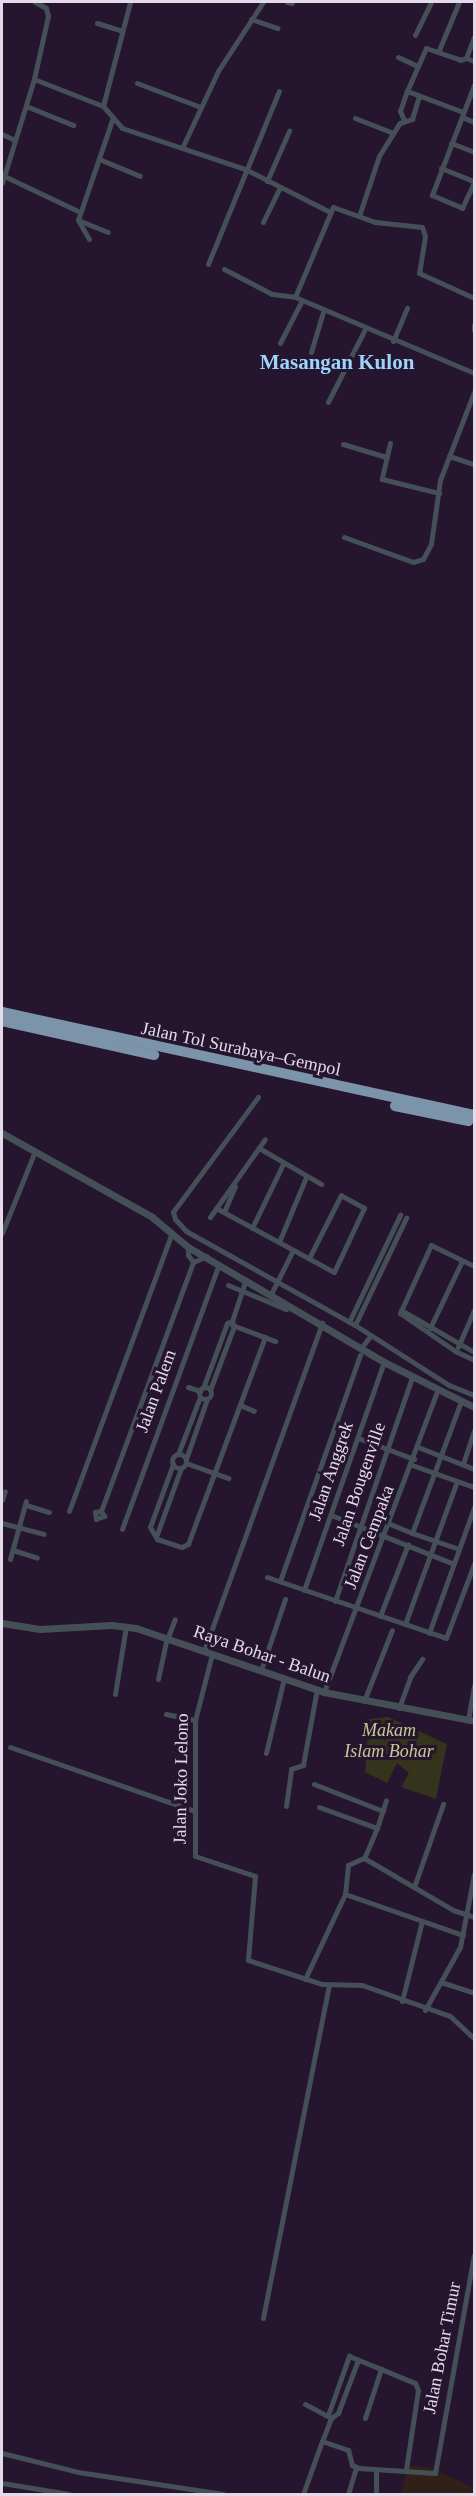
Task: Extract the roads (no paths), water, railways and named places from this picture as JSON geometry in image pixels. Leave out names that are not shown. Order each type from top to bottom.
[{"type":"highway","name":"Jalan Tol Surabaya–Gempol","points":[[2,1012],[263,1072],[474,1115]]},
{"type":"highway","name":"Jalan Tol Surabaya–Gempol","points":[[2,1021],[474,1122]]},
{"type":"street","points":[[2,183],[34,79],[48,16],[46,8],[35,2]]},
{"type":"street","points":[[103,106],[120,30],[130,2]]},
{"type":"street","points":[[182,148],[198,106],[263,2]]},
{"type":"street","points":[[415,35],[431,2]]},
{"type":"street","points":[[439,50],[459,2]]},
{"type":"street","points":[[251,19],[277,28]]},
{"type":"street","points":[[97,23],[120,30]]},
{"type":"street","points":[[466,58],[474,37]]},
{"type":"street","points":[[404,120],[400,111],[426,48],[439,50],[460,60],[466,58],[474,61]]},
{"type":"street","points":[[398,57],[417,66]]},
{"type":"street","points":[[34,79],[103,106],[112,120],[131,132],[245,169],[328,211]]},
{"type":"street","points":[[137,83],[198,106]]},
{"type":"street","points":[[441,168],[474,182],[462,208],[434,198],[432,189],[474,87]]},
{"type":"street","points":[[208,264],[245,169],[279,91]]},
{"type":"street","points":[[407,92],[463,114],[474,122]]},
{"type":"street","points":[[358,216],[373,168],[404,120],[412,119],[419,96]]},
{"type":"street","points":[[26,106],[73,125]]},
{"type":"street","points":[[355,118],[393,134]]},
{"type":"street","points":[[89,239],[78,220],[112,120]]},
{"type":"street","points":[[267,181],[289,131]]},
{"type":"street","points":[[2,134],[15,140]]},
{"type":"street","points":[[451,143],[474,152]]},
{"type":"street","points":[[99,159],[140,176]]},
{"type":"street","points":[[4,176],[80,212]]},
{"type":"street","points":[[263,222],[280,187]]},
{"type":"street","points":[[295,297],[328,211],[336,207],[375,222],[422,227],[425,236],[419,273],[474,298]]},
{"type":"street","points":[[78,220],[108,232]]},
{"type":"street","points":[[224,269],[272,294],[295,297],[323,312],[474,373]]},
{"type":"street","points":[[280,343],[301,302]]},
{"type":"street","points":[[393,341],[407,308]]},
{"type":"street","points":[[311,352],[323,312]]},
{"type":"street","points":[[474,325],[474,330]]},
{"type":"street","points":[[328,402],[365,329]]},
{"type":"street","points":[[344,537],[420,561],[431,544],[439,493],[449,456],[474,392]]},
{"type":"street","points":[[390,443],[382,479],[439,493]]},
{"type":"street","points":[[343,444],[386,457]]},
{"type":"street","points":[[449,456],[474,464]]},
{"type":"street","points":[[258,1097],[174,1215],[186,1231],[275,1288],[360,1349],[437,1391],[474,1407]]},
{"type":"street","points":[[2,1133],[172,1232],[188,1247],[246,1280],[275,1288],[352,1323],[369,1337],[449,1385],[474,1395]]},
{"type":"street","points":[[210,1217],[229,1194],[265,1139]]},
{"type":"street","points":[[259,1148],[321,1184]]},
{"type":"street","points":[[2,1233],[35,1151]]},
{"type":"street","points":[[252,1228],[283,1164]]},
{"type":"street","points":[[279,1242],[306,1177]]},
{"type":"street","points":[[224,1212],[229,1194]]},
{"type":"street","points":[[216,1208],[331,1272],[337,1271],[364,1208],[341,1194],[309,1258]]},
{"type":"street","points":[[352,1323],[403,1216]]},
{"type":"street","points":[[69,1511],[172,1232]]},
{"type":"street","points":[[474,1266],[436,1245],[429,1246],[401,1310],[402,1318],[474,1359]]},
{"type":"street","points":[[188,1247],[188,1255],[193,1262]]},
{"type":"street","points":[[275,1288],[293,1250]]},
{"type":"street","points":[[101,1511],[193,1262],[207,1256]]},
{"type":"street","points":[[430,1328],[462,1261]]},
{"type":"street","name":"Jalan Palem","points":[[122,1529],[219,1264]]},
{"type":"street","points":[[246,1280],[150,1527],[156,1537],[177,1546],[188,1544],[265,1337]]},
{"type":"street","points":[[228,1285],[286,1309]]},
{"type":"street","points":[[401,1310],[430,1328],[457,1349],[474,1352]]},
{"type":"street","points":[[457,1349],[474,1310]]},
{"type":"street","points":[[231,1323],[275,1341]]},
{"type":"street","name":"Jalan Joko Lelono","points":[[305,1979],[249,1961],[247,1934],[255,1876],[196,1858],[195,1720],[208,1652],[322,1323]]},
{"type":"street","points":[[280,1581],[360,1349],[369,1337]]},
{"type":"street","name":"Jalan Anggrek","points":[[304,1590],[384,1362]]},
{"type":"street","name":"Jalan Bougenville","points":[[335,1601],[412,1377]]},
{"type":"street","points":[[189,1387],[204,1393]]},
{"type":"street","name":"Jalan Cempaka","points":[[286,1806],[291,1769],[303,1765],[321,1690],[357,1611],[437,1391]]},
{"type":"street","points":[[156,1537],[181,1468],[186,1461],[204,1393]]},
{"type":"street","points":[[412,1533],[461,1401]]},
{"type":"street","points":[[240,1405],[254,1411]]},
{"type":"street","points":[[463,1464],[474,1431]]},
{"type":"street","points":[[358,1438],[387,1449],[434,1473],[474,1487]]},
{"type":"street","points":[[418,1448],[474,1469]]},
{"type":"street","points":[[178,1454],[186,1461],[228,1478]]},
{"type":"street","points":[[173,1464],[181,1468]]},
{"type":"street","points":[[405,1624],[457,1481]]},
{"type":"street","points":[[2,1500],[4,1491]]},
{"type":"street","points":[[10,1558],[26,1503],[49,1512]]},
{"type":"street","points":[[429,1633],[474,1506]]},
{"type":"street","points":[[332,1515],[454,1564]]},
{"type":"street","points":[[2,1523],[44,1534]]},
{"type":"street","points":[[390,1524],[459,1549]]},
{"type":"street","points":[[380,1616],[408,1544]]},
{"type":"street","points":[[13,1550],[37,1558]]},
{"type":"street","points":[[267,1577],[357,1611],[448,1637],[474,1564]]},
{"type":"street","points":[[261,1670],[285,1599]]},
{"type":"street","points":[[158,1679],[167,1637],[175,1619]]},
{"type":"street","name":"Raya Bohar - Balun","points":[[2,1623],[40,1629],[126,1626],[167,1637],[321,1690],[364,1701],[471,1721]]},
{"type":"street","points":[[115,1694],[126,1626]]},
{"type":"street","points":[[364,1701],[392,1630]]},
{"type":"street","points":[[399,1708],[410,1677],[414,1675],[422,1659]]},
{"type":"street","points":[[266,1753],[284,1678]]},
{"type":"street","points":[[471,1721],[474,1686]]},
{"type":"street","points":[[166,1714],[195,1720]]},
{"type":"street","points":[[10,1747],[195,1811]]},
{"type":"street","points":[[314,1784],[383,1810]]},
{"type":"street","points":[[386,1800],[364,1858],[348,1865],[345,1894],[305,1979],[329,1985],[354,1983],[453,2018],[474,2038]]},
{"type":"street","points":[[414,1887],[443,1804]]},
{"type":"street","points":[[319,1806],[377,1828]]},
{"type":"street","points":[[364,1858],[471,1917]]},
{"type":"street","points":[[425,2010],[441,1982],[471,1917],[474,1874]]},
{"type":"street","points":[[345,1894],[464,1935]]},
{"type":"street","points":[[402,2001],[422,1921]]},
{"type":"street","points":[[441,1982],[474,1993]]},
{"type":"street","points":[[263,2318],[329,1985]]},
{"type":"street","name":"Jalan Bohar Timur","points":[[406,2469],[435,2473],[474,2255]]},
{"type":"street","points":[[303,2494],[348,2357],[381,2369],[418,2387],[406,2469],[376,2471],[356,2467]]},
{"type":"street","points":[[305,2404],[329,2416],[338,2413],[358,2360]]},
{"type":"street","points":[[365,2418],[381,2369]]},
{"type":"street","points":[[322,2441],[348,2450],[356,2467],[348,2494]]},
{"type":"street","points":[[2,2453],[78,2472],[223,2494]]},
{"type":"street","points":[[376,2471],[376,2492]]},
{"type":"street","points":[[2,2483],[47,2493],[69,2494]]},
{"type":"district","name":"Masangan Kulon","points":[[337,362]]},
{"type":"park label","name":"Makam Islam Bohar","points":[[389,1741]]}]
